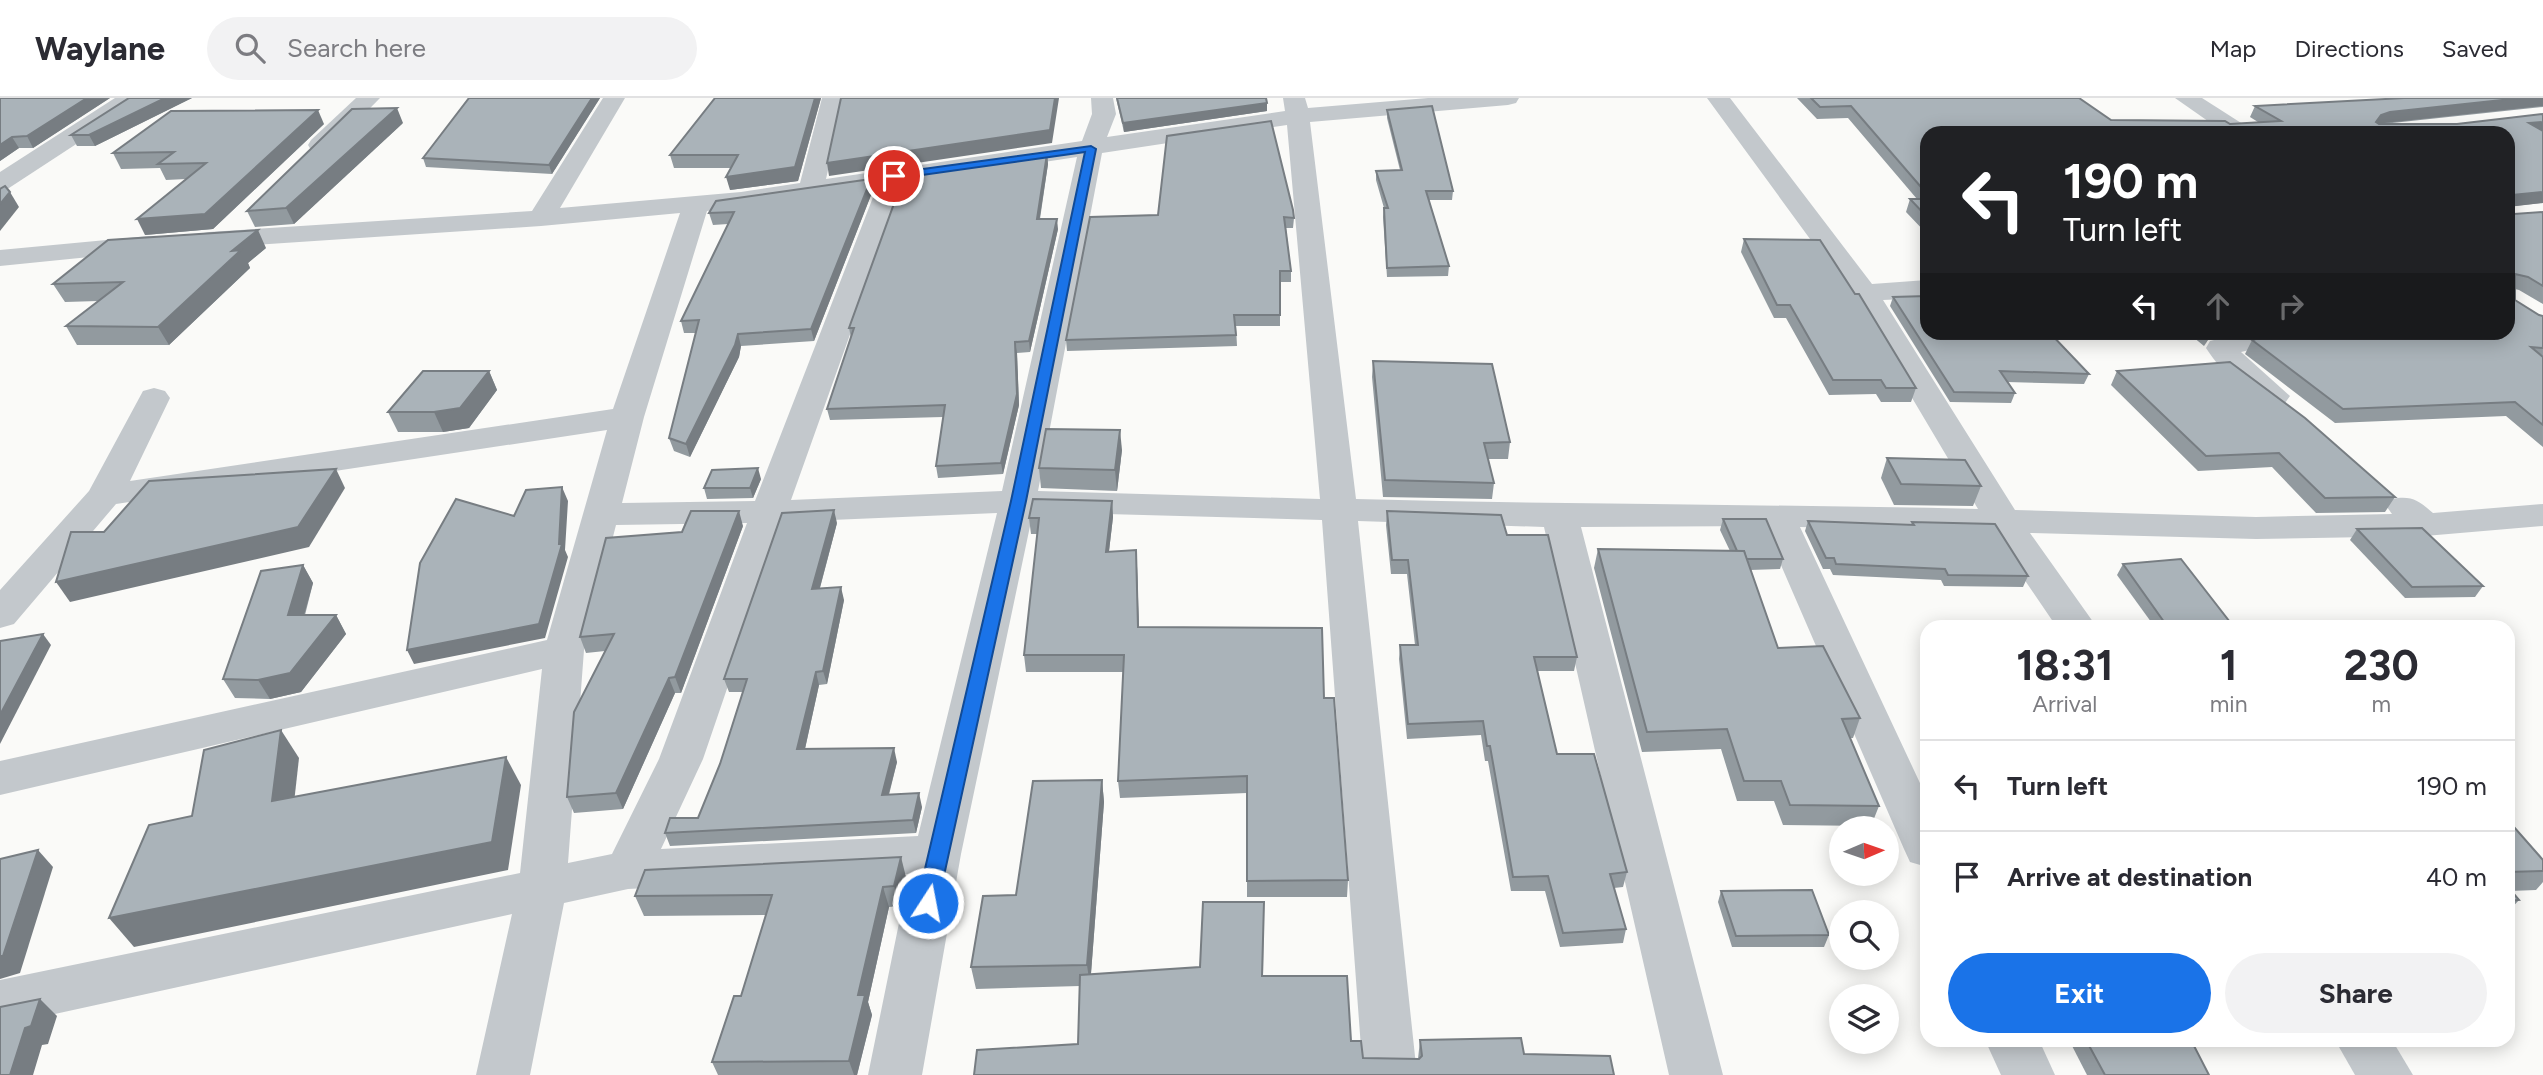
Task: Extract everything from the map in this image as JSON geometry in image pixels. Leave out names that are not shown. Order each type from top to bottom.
[{"type":"street","points":[[0,183],[131,98]]},
{"type":"street","points":[[301,163],[369,98]]},
{"type":"street","points":[[541,218],[614,98]]},
{"type":"street","points":[[811,189],[833,98]]},
{"type":"street","points":[[895,1075],[937,854],[1018,501],[1091,149],[1104,114],[1102,98]]},
{"type":"street","points":[[0,258],[224,238],[541,218],[696,205],[1091,149],[1296,107],[1508,98]]},
{"type":"street","points":[[1718,98],[1864,292],[2004,522],[2072,620]]},
{"type":"street","points":[[2186,98],[2230,126]]},
{"type":"street","points":[[1296,107],[1339,508],[1390,1075]]},
{"type":"street","points":[[628,870],[681,760],[769,512],[894,176]]},
{"type":"street","points":[[503,1075],[542,890],[564,650],[627,417],[696,205]]},
{"type":"street","points":[[224,238],[253,210]]},
{"type":"street","points":[[1864,292],[1920,289]]},
{"type":"street","points":[[2252,340],[2221,348],[2235,366],[2300,415]]},
{"type":"street","points":[[0,615],[105,495],[154,398]]},
{"type":"street","points":[[105,495],[627,417]]},
{"type":"street","points":[[2384,488],[2425,525]]},
{"type":"street","points":[[601,514],[769,512],[1018,501],[1560,516],[1777,514],[2256,528],[2425,525],[2543,515]]},
{"type":"street","points":[[1777,514],[1920,833]]},
{"type":"street","points":[[1560,516],[1696,1075]]},
{"type":"street","points":[[0,778],[564,650]]},
{"type":"street","points":[[0,1003],[628,870],[937,854]]},
{"type":"street","points":[[2015,1047],[2028,1075]]},
{"type":"street","points":[[2366,1047],[2386,1075]]},
{"type":"building","points":[[0,98],[87,98],[27,136],[12,137],[0,145]]},
{"type":"building","points":[[129,98],[165,98],[89,135],[71,135]]},
{"type":"building","points":[[469,98],[592,98],[549,165],[423,158]]},
{"type":"building","points":[[715,98],[815,98],[795,167],[726,177],[738,155],[670,155]]},
{"type":"building","points":[[841,98],[1055,98],[1050,130],[827,163]]},
{"type":"building","points":[[1117,98],[1266,98],[1267,103],[1123,123]]},
{"type":"building","points":[[1811,98],[2079,98],[2111,120],[2225,121],[2230,124],[2281,121],[2255,106],[2404,98],[2521,98],[2390,112],[2381,115],[2376,122],[2457,124],[2543,114],[2543,122],[2529,123],[2543,131],[2543,192],[2515,195],[2515,126],[1920,126],[1920,186],[1851,106],[1820,107]]},
{"type":"building","points":[[1432,106],[1453,191],[1426,191],[1449,266],[1387,268],[1384,208],[1388,208],[1376,171],[1402,170],[1387,110]]},
{"type":"building","points":[[397,108],[286,208],[247,211],[352,109]]},
{"type":"building","points":[[318,110],[205,214],[137,219],[206,163],[158,164],[174,152],[113,153],[171,111]]},
{"type":"building","points":[[1271,121],[1294,218],[1284,217],[1291,271],[1280,271],[1280,315],[1234,315],[1236,335],[1066,340],[1090,217],[1158,215],[1167,136]]},
{"type":"building","points":[[1047,154],[1037,219],[1057,219],[1029,341],[1015,342],[1017,394],[1001,463],[936,466],[945,405],[827,409],[854,328],[849,328],[904,176]]},
{"type":"building","points":[[871,179],[811,329],[738,334],[686,444],[669,438],[699,320],[681,321],[734,212],[709,213],[716,201]]},
{"type":"building","points":[[5,186],[10,192],[0,204],[0,189]]},
{"type":"building","points":[[1910,199],[1920,199],[1920,210]]},
{"type":"building","points":[[2543,212],[2543,286],[2528,277],[2515,274],[2515,214]]},
{"type":"building","points":[[258,230],[232,251],[241,250],[158,327],[66,326],[123,282],[53,284],[108,240]]},
{"type":"building","points":[[1744,239],[1820,240],[1855,294],[1859,294],[1916,388],[1886,388],[1881,380],[1833,380],[1790,305],[1777,305]]},
{"type":"building","points":[[1920,296],[1920,339],[1893,297]]},
{"type":"building","points":[[2515,300],[2543,316],[2543,348],[2531,347],[2543,357],[2543,425],[2515,402],[2343,409],[2252,340],[2515,340]]},
{"type":"building","points":[[1921,340],[2057,340],[2089,374],[2000,371],[2015,393],[1954,392]]},
{"type":"building","points":[[1373,361],[1492,364],[1510,442],[1484,443],[1494,483],[1385,480]]},
{"type":"building","points":[[2230,362],[2305,418],[2395,497],[2325,498],[2279,453],[2206,456],[2117,371]]},
{"type":"building","points":[[423,371],[489,371],[460,408],[434,412],[388,412]]},
{"type":"building","points":[[1046,429],[1120,430],[1115,470],[1039,468]]},
{"type":"building","points":[[1887,458],[1965,460],[1981,486],[1901,484]]},
{"type":"building","points":[[758,468],[750,488],[704,488],[712,470]]},
{"type":"building","points":[[336,469],[298,527],[56,582],[71,532],[104,532],[149,481]]},
{"type":"building","points":[[562,487],[559,544],[562,544],[539,624],[407,650],[420,563],[456,499],[514,516],[526,490]]},
{"type":"building","points":[[1033,499],[1112,501],[1106,552],[1136,550],[1138,627],[1322,628],[1324,698],[1334,698],[1348,880],[1247,881],[1247,776],[1118,781],[1124,655],[1024,655],[1039,518],[1029,518]]},
{"type":"building","points":[[834,510],[812,589],[841,587],[823,671],[816,672],[797,749],[894,748],[882,795],[919,793],[913,820],[665,833],[670,818],[698,818],[720,764],[747,679],[724,679],[782,513]]},
{"type":"building","points":[[691,511],[739,511],[675,677],[669,678],[616,793],[567,797],[574,712],[614,634],[580,637],[606,538],[682,532]]},
{"type":"building","points":[[1387,511],[1501,515],[1507,535],[1548,535],[1577,657],[1534,657],[1557,754],[1594,754],[1627,872],[1610,874],[1626,929],[1563,933],[1548,876],[1513,877],[1490,746],[1487,746],[1483,721],[1408,724],[1400,645],[1418,645],[1408,560],[1392,560]]},
{"type":"building","points":[[1723,519],[1766,519],[1783,559],[1746,559],[1744,551],[1737,551]]},
{"type":"building","points":[[1808,521],[1914,525],[1912,522],[1995,524],[2028,576],[1948,575],[1945,569],[1836,564],[1834,558],[1826,558]]},
{"type":"building","points":[[2422,528],[2483,586],[2412,587],[2357,529]]},
{"type":"building","points":[[1598,549],[1744,551],[1778,648],[1823,646],[1860,718],[1842,719],[1879,806],[1790,805],[1781,781],[1744,781],[1727,729],[1647,732]]},
{"type":"building","points":[[2181,559],[2228,620],[2163,620],[2123,564]]},
{"type":"building","points":[[303,565],[288,615],[336,615],[290,673],[258,680],[223,679],[261,571]]},
{"type":"building","points":[[43,634],[0,715],[0,641]]},
{"type":"building","points":[[281,730],[272,801],[506,757],[492,842],[109,918],[149,825],[192,816],[204,750]]},
{"type":"building","points":[[1102,780],[1087,965],[971,967],[983,896],[1016,895],[1033,781]]},
{"type":"building","points":[[2515,828],[2543,860],[2543,871],[2515,872]]},
{"type":"building","points":[[38,850],[3,956],[0,956],[0,859]]},
{"type":"building","points":[[901,857],[894,886],[883,887],[858,995],[865,995],[849,1061],[712,1062],[734,996],[741,996],[772,895],[635,896],[645,870]]},
{"type":"building","points":[[1812,890],[1829,935],[1736,936],[1721,891]]},
{"type":"building","points":[[1203,902],[1264,902],[1262,976],[1347,976],[1351,1041],[1361,1041],[1363,1058],[1419,1059],[1422,1056],[1420,1040],[1521,1038],[1524,1054],[1610,1056],[1614,1075],[974,1075],[977,1050],[1078,1044],[1080,975],[1200,967]]},
{"type":"building","points":[[40,999],[31,1026],[25,1028],[10,1075],[0,1075],[0,1007]]},
{"type":"building","points":[[2090,1047],[2195,1047],[2209,1075],[2105,1075]]},
{"type":"route","points":[[894,176],[1091,149],[1018,501],[928,903]]}]
